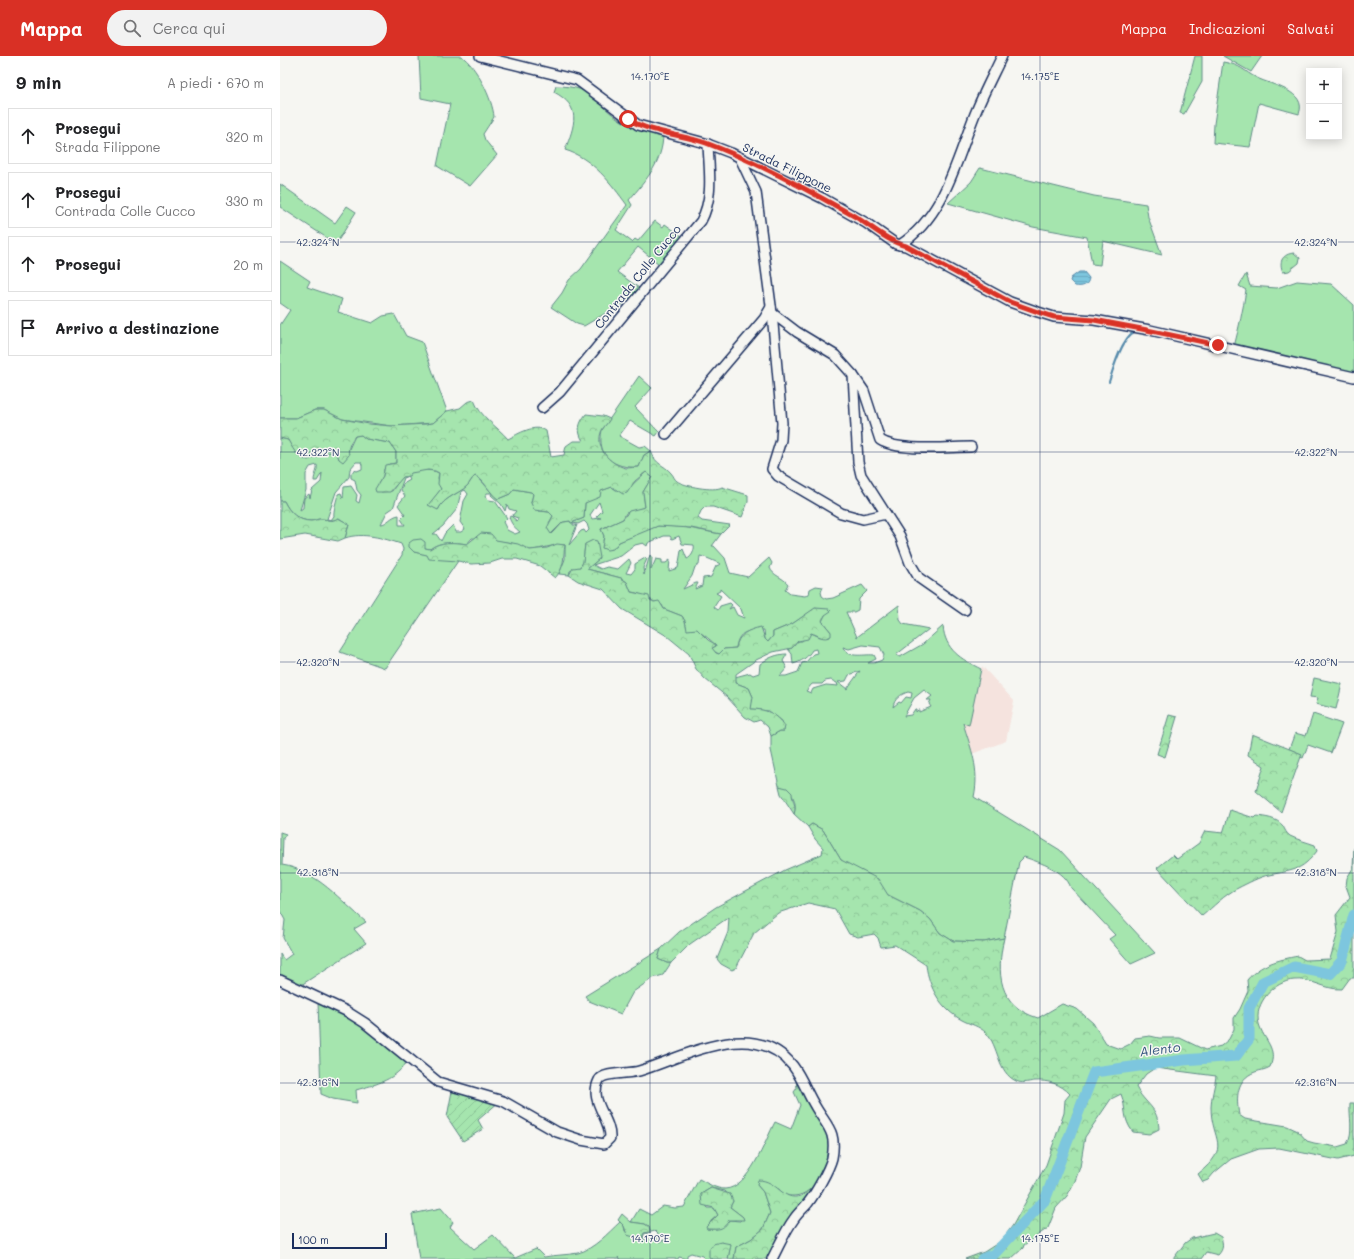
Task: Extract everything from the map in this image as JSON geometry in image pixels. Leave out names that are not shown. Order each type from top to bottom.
[{"type":"street","name":"Strada Filippone","points":[[480,56],[577,80],[638,125],[708,144],[740,158],[822,198],[866,223],[896,244],[900,244]]},
{"type":"street","points":[[900,244],[908,240],[932,214],[943,198],[976,112],[1002,56]]},
{"type":"street","name":"Contrada Colle Cucco","points":[[542,408],[560,392],[700,221],[708,208],[708,144]]},
{"type":"street","points":[[740,158],[756,192],[771,310],[782,423],[781,440],[772,469],[778,476],[841,513],[863,519],[886,514]]},
{"type":"street","points":[[900,244],[1010,302],[1054,317],[1094,320],[1147,330],[1197,340],[1354,377]]},
{"type":"street","points":[[771,310],[796,332],[835,355],[853,375],[864,391],[876,432],[880,440],[887,444],[926,448],[972,447]]},
{"type":"street","points":[[666,434],[771,310]]},
{"type":"street","points":[[853,375],[858,462],[861,475],[900,536],[910,563],[919,578],[965,610]]},
{"type":"street","points":[[280,980],[346,1011],[365,1023],[438,1082],[503,1101],[557,1132],[596,1143],[604,1144],[610,1138],[609,1129],[597,1100],[599,1079],[604,1076],[630,1074],[718,1043],[734,1041],[767,1047],[782,1055],[792,1065],[802,1079],[815,1106],[832,1131],[833,1144],[831,1160],[819,1185],[809,1202],[794,1219],[772,1259]]},
{"type":"shaded area","points":[[982,666],[1014,701],[1006,741],[972,754],[963,723],[969,724]]},
{"type":"green space","points":[[419,56],[461,56],[478,75],[491,102],[494,117],[483,134],[485,140],[497,155],[470,186],[437,166],[450,104],[421,98]]},
{"type":"green space","points":[[1195,56],[1202,56],[1202,82],[1184,114],[1180,113]]},
{"type":"green space","points":[[1223,56],[1262,56],[1251,72]]},
{"type":"green space","points":[[1223,62],[1238,67],[1257,78],[1279,86],[1293,94],[1298,100],[1300,106],[1299,114],[1259,103],[1250,147],[1213,143],[1214,124]]},
{"type":"green space","points":[[556,86],[579,89],[594,97],[613,115],[627,124],[663,134],[657,162],[647,178],[629,200],[632,205],[616,230],[632,242],[635,239],[638,241],[655,221],[663,227],[665,224],[683,237],[659,264],[638,247],[617,272],[639,288],[623,305],[621,304],[584,326],[577,324],[551,307],[562,293],[569,280],[581,269],[627,205],[600,172],[584,159],[565,150],[574,117],[569,104],[554,92]]},
{"type":"green space","points":[[980,168],[1094,196],[1146,204],[1148,217],[1162,255],[1103,241],[1100,265],[1092,264],[1087,237],[1033,227],[948,203],[971,182]]},
{"type":"green space","points":[[280,184],[335,223],[347,206],[356,212],[336,244],[280,207]]},
{"type":"green space","points":[[1294,253],[1300,258],[1299,263],[1289,271],[1283,272],[1281,265],[1282,259],[1287,255]]},
{"type":"green space","points":[[280,261],[310,281],[307,287],[342,299],[338,312],[372,323],[383,316],[394,314],[406,336],[422,342],[447,411],[433,423],[392,426],[342,419],[324,410],[315,410],[296,418],[280,418],[280,325],[290,310],[280,303]]},
{"type":"green space","points":[[1246,274],[1250,286],[1277,288],[1297,281],[1331,284],[1354,305],[1354,374],[1234,347],[1246,290],[1239,286]]},
{"type":"green space","points":[[639,376],[652,388],[635,407],[659,432],[656,436],[630,421],[619,436],[639,447],[645,446],[651,451],[644,455],[639,467],[622,466],[609,459],[604,454],[601,439],[602,430]]},
{"type":"green space","points":[[474,400],[484,416],[508,439],[532,429],[537,428],[546,431],[551,457],[564,455],[566,446],[573,441],[583,441],[579,428],[581,421],[586,414],[603,416],[610,419],[602,430],[600,443],[605,454],[614,463],[626,468],[639,467],[644,455],[651,451],[655,460],[681,483],[706,489],[722,487],[748,495],[748,502],[742,517],[713,507],[705,507],[701,511],[698,518],[702,521],[730,525],[721,534],[691,528],[658,526],[619,542],[613,549],[607,550],[602,548],[604,536],[601,529],[623,519],[629,511],[645,507],[643,492],[652,477],[646,472],[635,481],[627,493],[623,494],[612,487],[601,491],[600,497],[585,503],[584,518],[571,523],[570,521],[563,522],[551,534],[547,528],[553,516],[549,512],[534,510],[531,503],[533,494],[531,492],[514,489],[510,494],[498,499],[478,477],[475,476],[467,486],[447,499],[438,510],[428,505],[441,489],[438,484],[439,473],[435,471],[428,470],[411,473],[409,476],[403,477],[390,492],[376,492],[375,489],[383,476],[385,465],[396,463],[396,452],[390,443],[366,439],[361,435],[355,436],[349,447],[349,455],[343,462],[339,459],[337,453],[332,452],[312,459],[303,459],[296,453],[288,440],[280,438],[280,418],[296,418],[315,410],[324,410],[342,419],[369,424],[392,426],[426,424],[433,423],[447,411],[460,408],[467,402]]},
{"type":"green space","points":[[361,435],[366,439],[390,443],[396,452],[396,463],[389,464],[384,469],[383,476],[378,484],[381,492],[392,491],[405,475],[410,473],[426,470],[439,473],[438,478],[441,489],[431,502],[438,510],[447,499],[467,486],[475,476],[481,480],[498,499],[510,494],[514,489],[531,492],[533,494],[531,503],[539,511],[549,512],[553,516],[549,523],[555,531],[563,522],[571,521],[571,523],[584,518],[585,503],[600,491],[612,487],[616,490],[631,486],[646,472],[652,477],[643,492],[645,507],[626,513],[623,519],[601,529],[604,536],[603,541],[616,546],[619,542],[658,526],[683,527],[721,534],[712,546],[714,546],[725,558],[730,573],[748,577],[769,558],[772,563],[770,568],[771,571],[788,584],[785,590],[790,594],[805,596],[809,594],[810,589],[816,586],[823,587],[821,592],[822,596],[826,599],[833,598],[862,585],[867,591],[859,599],[858,610],[854,612],[846,612],[857,637],[899,605],[900,620],[903,624],[929,629],[896,655],[900,657],[923,644],[943,626],[947,641],[955,653],[981,669],[969,725],[963,723],[974,759],[976,787],[974,797],[1060,850],[1155,953],[1131,964],[1109,939],[1115,935],[1071,888],[1064,876],[1052,868],[1024,857],[1019,862],[1004,938],[984,942],[953,941],[940,933],[930,919],[920,911],[888,895],[841,860],[823,830],[812,824],[808,827],[794,814],[794,800],[787,790],[779,786],[771,750],[771,736],[780,731],[784,731],[782,721],[769,711],[750,709],[753,697],[749,688],[736,683],[735,677],[750,673],[753,675],[759,673],[760,664],[766,660],[783,654],[787,654],[783,661],[787,668],[780,676],[786,676],[798,672],[802,663],[806,662],[813,654],[817,653],[816,649],[812,650],[801,661],[793,664],[792,654],[788,649],[792,648],[798,641],[802,641],[811,633],[820,637],[831,632],[822,621],[825,615],[816,608],[792,624],[773,632],[773,636],[768,642],[765,639],[764,630],[753,630],[745,633],[739,638],[736,648],[724,649],[719,654],[713,651],[712,648],[716,646],[715,644],[697,630],[687,631],[685,621],[682,616],[664,609],[662,605],[643,595],[631,592],[627,582],[621,578],[587,569],[600,558],[585,544],[583,563],[580,567],[570,571],[569,575],[559,574],[565,559],[565,545],[556,545],[531,550],[516,544],[472,538],[467,544],[442,543],[430,549],[425,548],[414,552],[458,561],[385,668],[340,652],[402,555],[403,549],[401,544],[373,536],[352,536],[345,538],[349,525],[339,518],[334,520],[331,520],[330,520],[320,519],[306,521],[294,515],[288,509],[284,501],[280,501],[280,438],[288,440],[298,455],[308,460],[327,451],[337,453],[339,459],[349,455],[348,451],[355,436]],"holes":[[[356,462],[361,462],[362,469],[357,471],[354,470],[351,474],[351,478],[355,480],[357,490],[361,495],[359,503],[356,501],[357,495],[351,486],[344,487],[343,498],[341,493],[338,494],[334,516],[331,520],[327,519],[336,492],[349,477],[350,469]],[[317,465],[314,481],[317,481],[322,473],[321,482],[312,490],[310,498],[309,494],[304,498],[303,508],[300,510],[306,490],[306,474],[310,467]],[[407,476],[410,480],[403,484],[401,490],[405,496],[398,505],[405,515],[401,519],[405,525],[399,525],[399,515],[381,524],[387,512],[393,508],[404,478]],[[465,490],[468,494],[464,501],[460,522],[465,529],[461,532],[456,532],[453,525],[445,533],[441,541],[436,534],[433,534],[443,526],[457,509],[461,492]],[[487,493],[492,493],[491,495],[501,504],[505,511],[507,504],[509,509],[516,511],[512,516],[518,518],[517,521],[511,516],[509,517],[513,526],[520,532],[515,534],[507,530],[503,522],[507,518],[495,501],[489,500],[485,497]],[[599,502],[602,511],[596,517],[601,518],[592,519],[590,515]],[[584,521],[589,530],[586,533],[584,530],[581,531],[569,545],[577,525],[573,525],[573,523],[578,524]],[[664,536],[670,536],[672,539],[679,536],[682,544],[694,545],[694,549],[692,555],[687,559],[683,549],[681,551],[678,568],[669,571],[670,560],[666,563],[662,563],[662,560],[656,559],[651,570],[652,558],[650,555],[644,575],[643,568],[647,559],[645,558],[635,564],[635,569],[631,574],[626,573],[631,563],[629,559],[618,569],[607,567],[601,569],[593,565],[621,556],[635,545],[643,543],[647,546],[648,543]],[[700,556],[721,564],[716,566],[711,577],[703,578],[702,586],[695,589],[698,583],[696,583],[683,589],[692,576],[695,567],[699,565]],[[720,589],[741,609],[744,618],[737,615],[733,607],[729,609],[732,605],[730,603],[720,606],[718,610],[714,607],[721,596],[716,593],[720,591]],[[863,645],[880,647],[884,655],[882,660],[874,663],[868,663],[876,659],[874,655],[852,655],[845,651],[843,647],[849,649]],[[860,671],[847,689],[838,682],[846,681],[849,675]],[[831,680],[837,683],[838,686],[826,685],[813,689],[811,693],[806,691],[812,684],[822,684],[825,681]],[[924,690],[932,696],[927,700],[931,700],[929,704],[931,707],[919,712],[919,709],[916,712],[915,709],[911,715],[904,716],[914,698]],[[908,692],[912,693],[911,698],[906,697],[901,703],[899,702],[893,707],[896,699]]]},
{"type":"green space","points":[[280,501],[284,501],[288,509],[294,515],[306,521],[320,519],[331,521],[338,518],[349,524],[345,538],[338,541],[305,535],[280,539]]},
{"type":"green space","points":[[481,533],[491,534],[496,540],[518,544],[530,550],[547,548],[557,544],[565,545],[563,562],[558,574],[555,578],[540,566],[517,559],[502,559],[490,563],[471,564],[458,561],[429,559],[427,555],[414,552],[409,547],[409,543],[413,540],[421,539],[425,542],[425,548],[430,549],[443,543],[467,544]]},
{"type":"green space","points":[[593,540],[597,541],[600,558],[587,569],[621,578],[627,582],[631,592],[649,596],[650,600],[654,602],[659,601],[664,609],[682,616],[687,630],[697,629],[708,640],[715,644],[716,646],[712,648],[719,654],[724,649],[736,648],[739,639],[744,633],[761,627],[765,639],[768,642],[773,636],[773,632],[792,624],[815,608],[829,609],[831,611],[825,615],[822,621],[831,632],[831,636],[823,638],[811,633],[808,639],[798,641],[792,648],[773,652],[756,660],[736,674],[736,683],[749,688],[753,697],[751,709],[766,711],[774,715],[785,726],[784,731],[780,731],[771,736],[768,727],[760,720],[754,722],[745,717],[727,697],[705,679],[696,669],[689,654],[667,636],[622,609],[603,589],[578,581],[569,575],[573,568],[580,567],[583,562],[585,544]]},
{"type":"green space","points":[[1314,678],[1342,684],[1336,709],[1316,704],[1318,698],[1310,697]]},
{"type":"green space","points":[[1313,714],[1342,724],[1331,753],[1308,745],[1303,758],[1300,757],[1301,754],[1289,749],[1295,733],[1306,736]]},
{"type":"green space","points":[[1169,715],[1177,717],[1165,757],[1157,754]]},
{"type":"green space","points":[[1252,734],[1302,754],[1281,812],[1256,791],[1264,766],[1248,755]]},
{"type":"green space","points":[[779,786],[787,788],[792,793],[795,808],[794,814],[781,794]]},
{"type":"green space","points":[[1230,810],[1254,818],[1256,816],[1267,817],[1278,821],[1290,836],[1315,845],[1317,851],[1301,867],[1262,877],[1233,891],[1202,916],[1157,868],[1173,855],[1177,859],[1199,843],[1205,831],[1223,833]]},
{"type":"green space","points":[[812,824],[823,830],[841,860],[878,879],[888,895],[920,911],[930,919],[940,933],[953,941],[984,942],[1004,938],[1000,964],[1003,987],[1008,997],[1025,1013],[1038,1018],[1062,1004],[1077,1009],[1093,1023],[1106,1044],[1120,1049],[1130,1044],[1135,1038],[1150,1036],[1159,1038],[1180,1038],[1205,1050],[1221,1046],[1229,1039],[1234,1029],[1234,1018],[1248,991],[1247,980],[1258,970],[1277,961],[1298,956],[1305,960],[1330,959],[1338,932],[1336,915],[1350,897],[1346,886],[1347,878],[1353,868],[1354,848],[1354,978],[1350,978],[1342,989],[1330,988],[1301,980],[1287,981],[1280,984],[1267,994],[1259,1008],[1258,1016],[1261,1030],[1271,1050],[1272,1060],[1270,1067],[1255,1072],[1244,1079],[1239,1090],[1238,1102],[1239,1115],[1245,1119],[1287,1126],[1298,1131],[1307,1141],[1337,1147],[1347,1144],[1349,1139],[1351,1129],[1350,1103],[1354,1103],[1354,1156],[1338,1160],[1279,1148],[1259,1149],[1231,1159],[1208,1180],[1203,1182],[1198,1174],[1215,1156],[1218,1143],[1211,1107],[1216,1076],[1155,1068],[1146,1074],[1136,1087],[1154,1110],[1159,1129],[1149,1134],[1133,1132],[1127,1122],[1121,1094],[1111,1099],[1085,1137],[1080,1167],[1075,1181],[1067,1196],[1056,1208],[1048,1228],[1024,1245],[1023,1248],[1011,1259],[965,1259],[984,1252],[1001,1241],[1013,1225],[1046,1165],[1064,1113],[1065,1100],[1070,1094],[1058,1085],[1049,1082],[1020,1082],[1010,1077],[1005,1072],[994,1045],[986,1033],[955,1015],[942,1004],[933,990],[926,965],[895,945],[881,947],[878,938],[874,934],[858,937],[849,934],[835,909],[808,903],[778,913],[754,933],[736,968],[732,970],[721,964],[717,959],[728,932],[729,917],[690,944],[671,963],[658,959],[661,949],[679,932],[716,907],[785,870],[822,854],[823,848],[815,839],[808,827]]},
{"type":"green space","points":[[280,832],[286,834],[283,838],[282,865],[306,873],[317,880],[366,922],[354,929],[366,943],[298,987],[280,979],[280,954],[284,960],[292,954],[283,938],[285,920],[280,911]]},
{"type":"green space","points":[[661,949],[658,959],[671,963],[663,975],[653,978],[633,992],[621,1014],[589,1001],[585,996]]},
{"type":"green space","points":[[318,1001],[350,1016],[408,1060],[392,1077],[379,1083],[356,1090],[357,1103],[333,1099],[321,1094]]},
{"type":"green space","points":[[796,1080],[826,1128],[829,1136],[829,1150],[824,1168],[815,1184],[802,1194],[794,1196],[787,1195],[782,1193],[779,1189],[757,1185],[763,1192],[770,1213],[763,1229],[751,1239],[736,1247],[734,1259],[728,1259],[730,1248],[709,1257],[712,1259],[705,1259],[702,1256],[691,1253],[687,1255],[687,1259],[679,1257],[678,1259],[620,1259],[618,1257],[619,1259],[419,1259],[412,1214],[441,1208],[453,1222],[450,1227],[474,1249],[493,1235],[515,1258],[536,1249],[544,1257],[584,1251],[606,1236],[620,1222],[624,1226],[625,1231],[641,1239],[644,1233],[650,1231],[649,1227],[645,1224],[631,1222],[639,1209],[651,1215],[663,1206],[675,1208],[684,1207],[699,1179],[722,1189],[734,1187],[742,1181],[755,1162],[775,1122],[791,1129],[800,1105],[794,1092],[797,1088]],"holes":[[[711,1188],[725,1191],[733,1201],[730,1207],[743,1217],[740,1221],[729,1220],[722,1227],[707,1229],[711,1221],[718,1215],[714,1208],[708,1208],[702,1201],[701,1194]],[[655,1231],[660,1236],[668,1236],[668,1238],[660,1242],[656,1237],[643,1240],[644,1234]]]},
{"type":"green space","points":[[452,1091],[499,1102],[478,1120],[483,1129],[463,1141],[447,1117]]},
{"type":"green space","points":[[758,1180],[770,1183],[784,1194],[795,1197],[801,1196],[814,1186],[769,1259],[734,1259],[736,1247],[751,1239],[763,1229],[770,1213],[763,1192],[757,1185]]},
{"type":"green space","points":[[711,1188],[730,1194],[733,1201],[730,1207],[743,1217],[744,1220],[729,1220],[722,1228],[707,1229],[706,1227],[718,1215],[714,1208],[702,1205],[701,1194]]},
{"type":"green space","points":[[622,1214],[631,1222],[645,1224],[649,1227],[650,1232],[644,1233],[641,1239],[627,1235],[624,1226],[618,1220]]},
{"type":"green space","points":[[1214,1233],[1221,1237],[1222,1242],[1222,1249],[1218,1255],[1206,1252],[1201,1259],[1173,1259],[1185,1243],[1192,1238]]},
{"type":"green space","points":[[721,1242],[731,1244],[728,1259],[712,1259],[709,1257],[709,1249],[713,1244]]},
{"type":"water","points":[[1079,272],[1084,272],[1089,278],[1087,283],[1084,285],[1075,286],[1070,281],[1071,278]]},
{"type":"waterway","points":[[1109,382],[1122,347],[1130,335],[1134,332]]},
{"type":"waterway","name":"Alento","points":[[982,1259],[994,1254],[1045,1200],[1094,1072],[1184,1060],[1236,1056],[1249,1039],[1249,1008],[1263,982],[1294,967],[1330,974],[1342,961],[1354,915]]},
{"type":"route","points":[[628,119],[638,125],[705,143],[731,153],[822,198],[866,223],[896,244],[906,246],[1010,302],[1054,317],[1094,320],[1218,345]]}]
